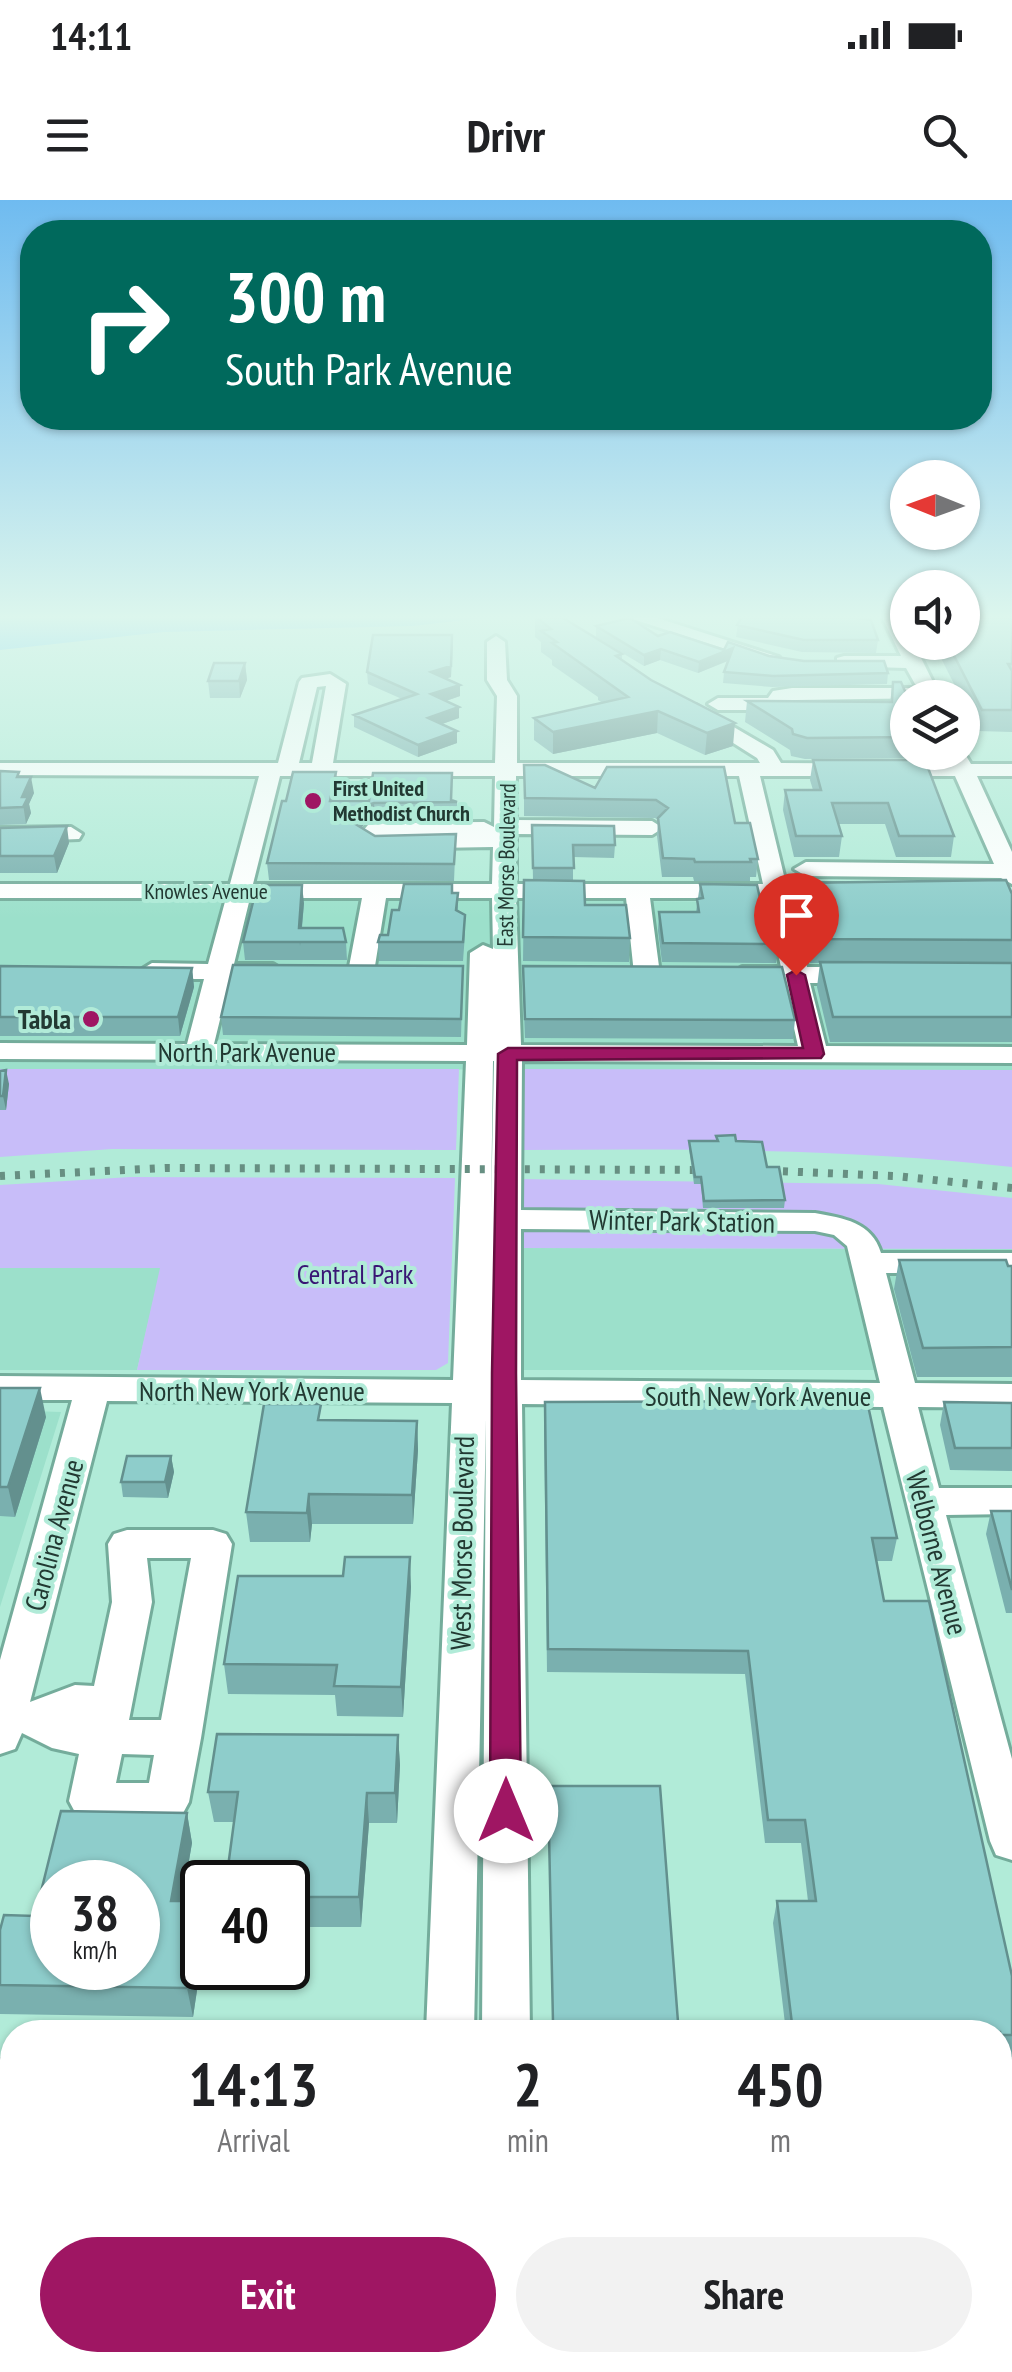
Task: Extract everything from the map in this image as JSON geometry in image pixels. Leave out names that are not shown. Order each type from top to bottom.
[{"type":"street","points":[[198,1052],[240,891],[297,716]]},
{"type":"street","points":[[321,770],[330,716]]},
{"type":"street","name":"East Morse Boulevard","points":[[494,1054],[492,833],[504,716]]},
{"type":"street","points":[[705,716],[759,750],[774,770]]},
{"type":"street","points":[[0,769],[686,771],[890,764]]},
{"type":"street","points":[[980,765],[1012,770]]},
{"type":"street","points":[[748,770],[814,1054]]},
{"type":"street","points":[[963,770],[1011,880]]},
{"type":"street","points":[[983,815],[1012,814]]},
{"type":"street","points":[[492,833],[652,828]]},
{"type":"street","points":[[0,834],[71,834]]},
{"type":"street","name":"Knowles Avenue","points":[[5,891],[637,890],[774,880],[1011,880]]},
{"type":"street","points":[[375,890],[352,972],[396,972]]},
{"type":"street","points":[[637,890],[648,974]]},
{"type":"street","points":[[0,914],[5,891]]},
{"type":"street","points":[[119,971],[307,972]]},
{"type":"street","points":[[448,972],[540,973]]},
{"type":"street","points":[[722,974],[894,976]]},
{"type":"street","name":"North Park Avenue","points":[[0,1052],[1012,1056]]},
{"type":"street","name":"West Morse Boulevard","points":[[451,2020],[486,1391],[494,1054]]},
{"type":"street","name":"Winter Park Station","points":[[490,1219],[814,1222],[853,1233],[862,1242],[867,1263]]},
{"type":"street","points":[[867,1263],[1012,1263]]},
{"type":"street","name":"Welborne Avenue","points":[[867,1263],[1012,1841]]},
{"type":"street","name":"North New York Avenue","points":[[0,1388],[486,1391]]},
{"type":"street","name":"Carolina Avenue","points":[[13,1725],[92,1390]]},
{"type":"street","name":"West Morse Boulevard","points":[[486,1391],[506,2020]]},
{"type":"street","name":"South New York Avenue","points":[[486,1391],[1012,1396]]},
{"type":"street","points":[[924,1502],[1012,1500]]},
{"type":"street","points":[[127,1544],[212,1544],[167,1802],[91,1800],[106,1720],[132,1602],[127,1544]]},
{"type":"street","points":[[13,1725],[75,1702],[106,1720],[180,1738]]},
{"type":"shaded area","points":[[0,898],[1012,903],[1012,1070],[0,1069]]},
{"type":"shaded area","points":[[516,1248],[1012,1249],[1012,1370],[517,1370]]},
{"type":"shaded area","points":[[0,1267],[161,1268],[137,1370],[0,1370]]},
{"type":"shaded area","points":[[0,1410],[61,1412],[0,1607]]},
{"type":"green space","points":[[0,1069],[459,1069],[456,1150],[112,1149],[0,1157]]},
{"type":"green space","points":[[516,1069],[1012,1070],[1012,1167],[827,1153],[518,1150]]},
{"type":"green space","name":"Central Park","points":[[131,1177],[455,1178],[448,1363],[436,1370],[137,1370],[160,1268],[0,1268],[0,1185]]},
{"type":"green space","points":[[518,1179],[878,1184],[1012,1198],[1012,1249],[516,1248]]},
{"type":"building","points":[[357,716],[433,716],[428,718],[457,731],[418,745]]},
{"type":"building","points":[[541,716],[631,716],[553,732],[534,718]]},
{"type":"building","points":[[670,716],[722,716],[735,723],[707,733]]},
{"type":"building","points":[[772,716],[890,716],[890,737],[807,738],[793,734],[792,729]]},
{"type":"building","points":[[813,760],[890,760],[890,770],[929,770],[954,836],[899,836],[888,803],[832,803],[842,836],[796,836],[785,790],[821,790]]},
{"type":"building","points":[[524,765],[545,765],[595,788],[607,767],[724,767],[735,823],[750,823],[758,859],[695,862],[663,858],[658,818],[668,808],[656,800],[525,798]]},
{"type":"building","points":[[0,771],[31,777],[22,797],[28,797],[23,807],[0,808]]},
{"type":"building","points":[[293,772],[336,772],[330,801],[369,801],[373,773],[452,773],[451,800],[457,802],[374,803],[364,806],[352,822],[375,836],[456,834],[454,864],[267,863]]},
{"type":"building","points":[[532,825],[614,826],[615,845],[573,845],[574,868],[533,868]]},
{"type":"building","points":[[67,826],[54,856],[0,856],[0,828]]},
{"type":"building","points":[[524,880],[584,881],[585,905],[626,905],[630,938],[523,937]]},
{"type":"building","points":[[1006,880],[1012,894],[1012,940],[813,939],[798,883]]},
{"type":"building","points":[[404,884],[452,884],[452,893],[458,893],[456,910],[465,915],[463,942],[378,942],[380,935],[388,935],[392,910],[399,910]]},
{"type":"building","points":[[700,884],[757,885],[763,912],[771,912],[778,944],[663,943],[659,912],[699,912],[697,899],[703,898]]},
{"type":"building","points":[[262,885],[302,885],[299,928],[343,928],[346,942],[243,942],[256,890],[261,890]]},
{"type":"building","points":[[820,962],[1012,963],[1012,1017],[833,1017]]},
{"type":"building","points":[[233,965],[463,966],[461,1019],[221,1017]]},
{"type":"building","points":[[0,966],[192,968],[178,1017],[0,1017]]},
{"type":"building","points":[[523,966],[782,967],[795,1020],[525,1019]]},
{"type":"building","points":[[6,1070],[3,1096],[0,1096],[0,1071]]},
{"type":"building","points":[[735,1135],[736,1141],[762,1142],[767,1167],[779,1167],[785,1200],[704,1201],[689,1141],[718,1141],[716,1136]]},
{"type":"building","points":[[899,1260],[1006,1260],[1012,1266],[1012,1347],[923,1348]]},
{"type":"building","points":[[0,1388],[40,1388],[8,1487],[0,1487]]},
{"type":"building","points":[[867,1401],[897,1538],[872,1538],[884,1601],[929,1601],[1012,1976],[1012,2020],[792,2020],[777,1901],[816,1901],[805,1820],[768,1820],[748,1651],[548,1649],[545,1402]]},
{"type":"building","points":[[944,1402],[1012,1403],[1012,1448],[955,1448]]},
{"type":"building","points":[[264,1404],[321,1404],[318,1420],[417,1421],[412,1495],[309,1494],[307,1513],[246,1512]]},
{"type":"building","points":[[127,1456],[171,1456],[165,1482],[121,1482]]},
{"type":"building","points":[[991,1511],[1012,1511],[1012,1590]]},
{"type":"building","points":[[345,1557],[410,1557],[401,1687],[334,1686],[337,1665],[224,1664],[238,1576],[343,1576]]},
{"type":"building","points":[[217,1734],[398,1735],[395,1793],[367,1793],[359,1897],[310,1897],[310,1860],[229,1860],[238,1792],[208,1792]]},
{"type":"building","points":[[548,1786],[660,1786],[678,2020],[553,2020]]},
{"type":"building","points":[[61,1811],[187,1813],[171,1901],[180,1901],[180,1988],[160,1988],[160,1860],[49,1860]]},
{"type":"building","points":[[4,1915],[30,1916],[30,1985],[0,1985],[0,1930]]},
{"type":"railway","points":[[0,1176],[166,1168],[718,1170]]},
{"type":"railway","points":[[753,1170],[895,1176],[1012,1188]]},
{"type":"place","name":"First United Methodist Church","points":[[313,801]]},
{"type":"place","name":"Tabla","points":[[91,1019]]},
{"type":"route","points":[[506,1811],[504,1264],[508,1054],[814,1054],[796,975]]}]
